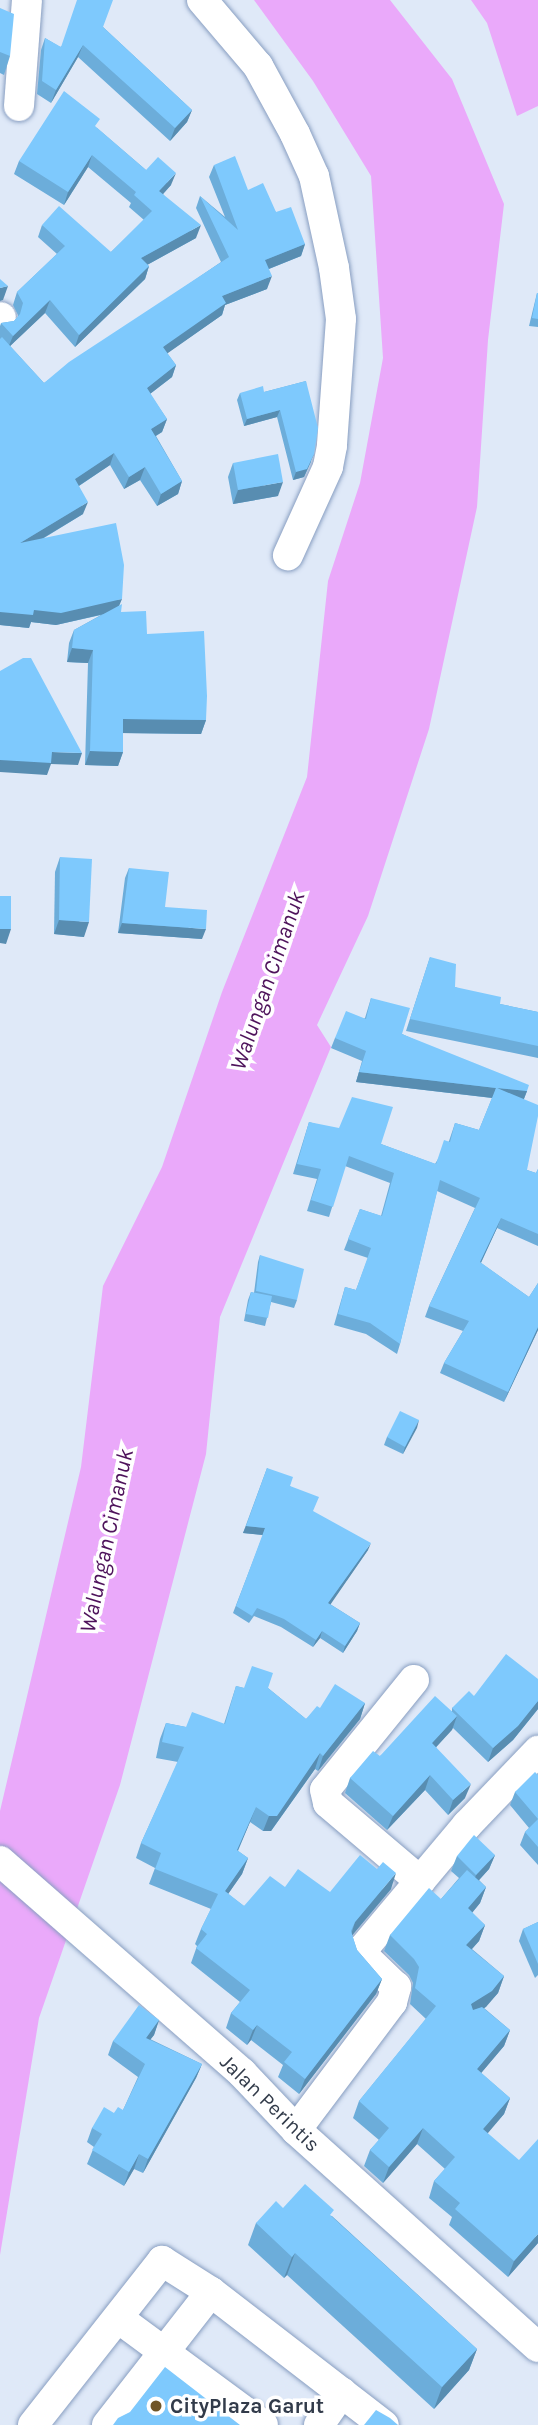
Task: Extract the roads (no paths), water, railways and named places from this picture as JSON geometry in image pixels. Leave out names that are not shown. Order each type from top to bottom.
[{"type":"street","points":[[19,106],[27,0]]},
{"type":"street","points":[[202,0],[258,66],[295,134],[314,176],[334,268],[341,319],[330,457],[288,555]]},
{"type":"street","points":[[414,1680],[325,1790],[328,1802],[420,1881]]},
{"type":"street","points":[[296,2130],[392,2003],[396,1987],[368,1959],[363,1950],[467,1825],[538,1751]]},
{"type":"street","name":"Jalan Perintis","points":[[0,1861],[242,2073],[296,2130],[538,2347]]},
{"type":"street","points":[[33,2425],[162,2262],[211,2292],[384,2425]]},
{"type":"street","points":[[107,2425],[211,2292]]},
{"type":"street","points":[[118,2318],[166,2350],[263,2425]]},
{"type":"street","points":[[319,2425],[342,2392]]},
{"type":"water","name":"Walungan Cimanuk","points":[[254,0],[390,0],[452,79],[504,204],[488,340],[477,507],[429,729],[368,916],[317,1025],[331,1047],[220,1317],[206,1454],[120,1785],[39,2018],[0,2255],[0,1811],[81,1467],[103,1286],[162,1167],[222,992],[307,777],[328,581],[360,483],[383,358],[371,176],[313,81]]},
{"type":"water","points":[[471,0],[538,0],[538,106],[517,116],[487,23]]},
{"type":"place","name":"CityPlaza Garut","points":[[156,2406]]}]
